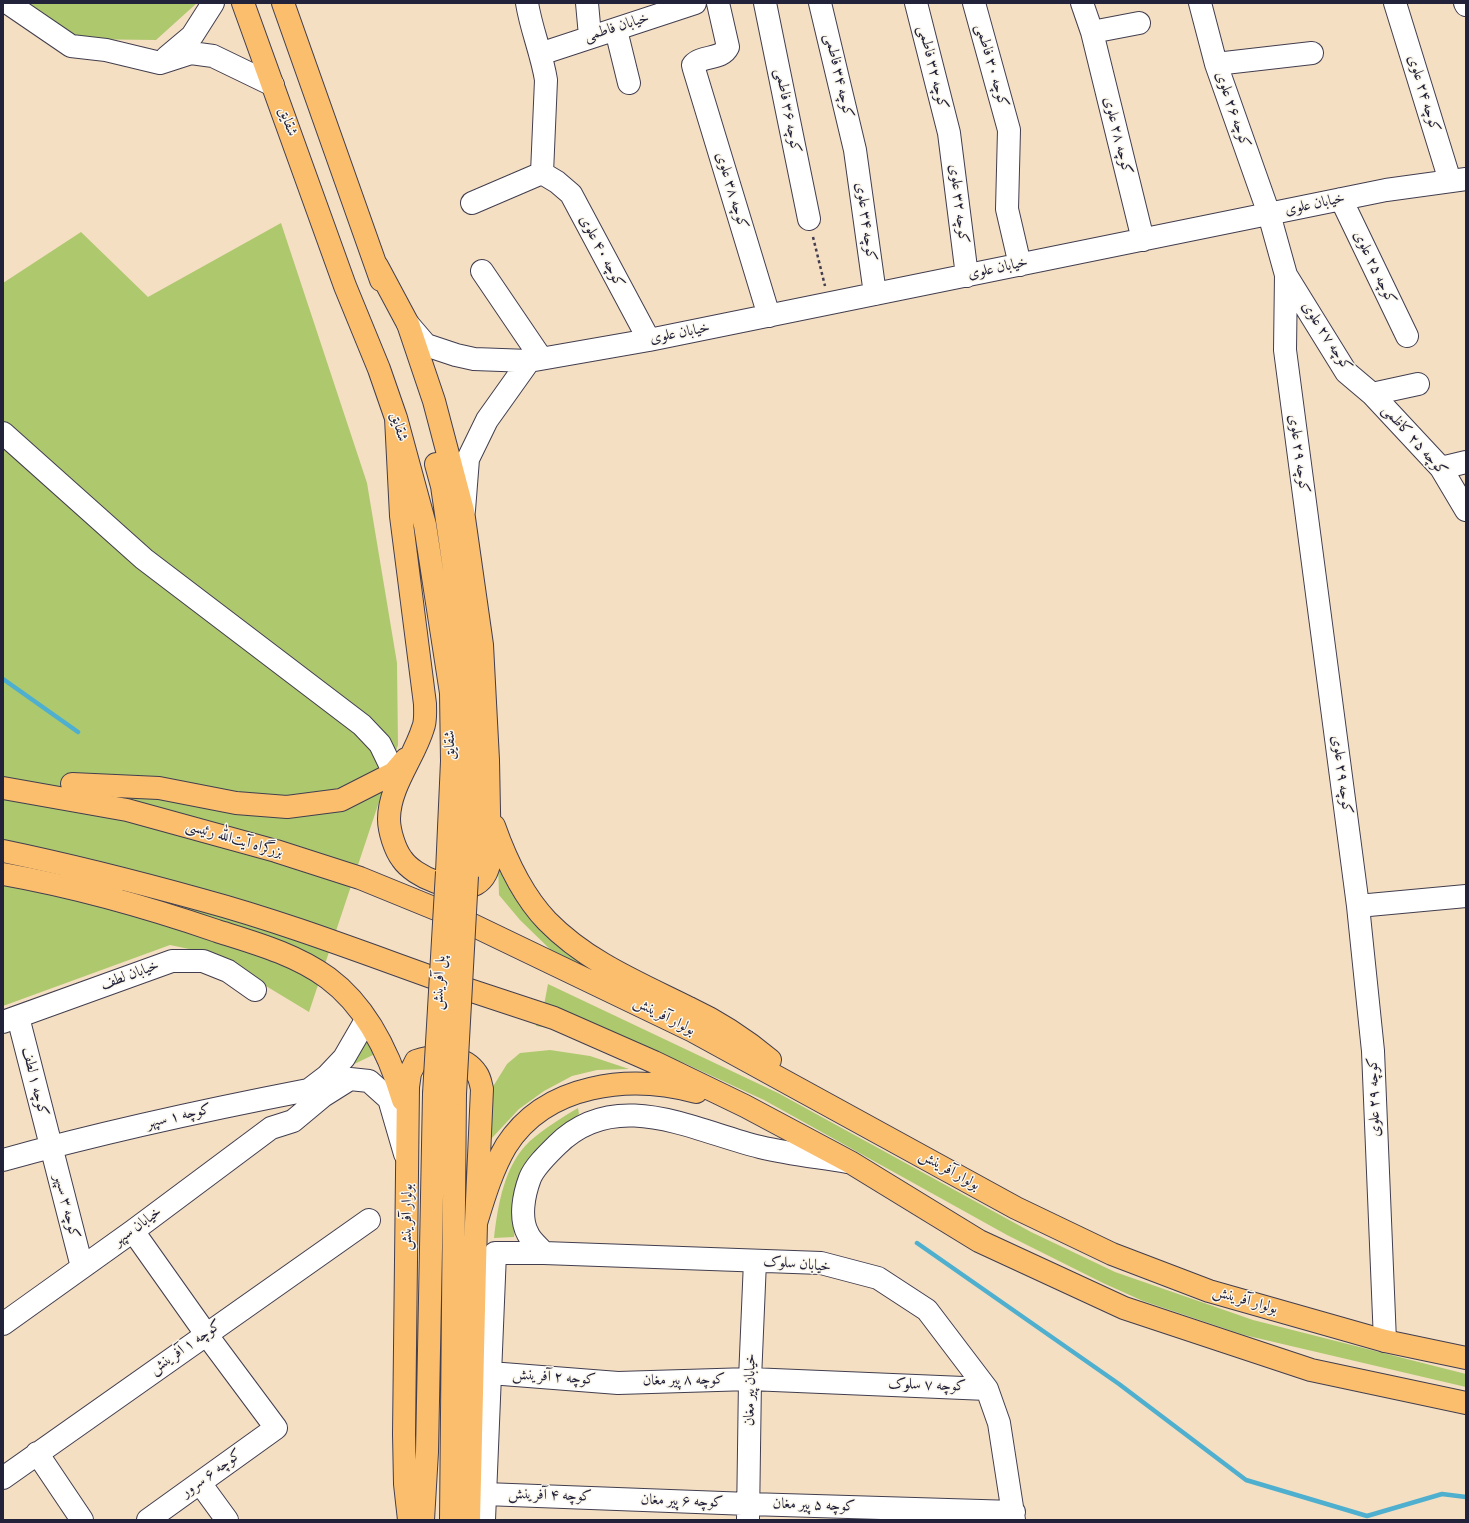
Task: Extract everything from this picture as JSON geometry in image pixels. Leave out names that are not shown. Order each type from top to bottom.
[{"type":"main road","name":"شقایق","points":[[243,3],[345,286],[379,369],[396,418],[425,525],[451,693],[452,761],[457,874]]},
{"type":"main road","name":"شقایق","points":[[283,3],[377,266],[414,383],[442,486],[472,692],[472,800],[457,874]]},
{"type":"main road","name":"شقایق","points":[[377,266],[408,324],[434,401],[463,511],[482,645],[487,730],[490,861],[486,874],[476,884],[460,887],[436,882],[418,874],[402,860],[394,844],[388,820],[392,797],[424,727],[425,704],[401,516],[396,418]]},
{"type":"main road","points":[[6,788],[72,784],[159,788],[236,803],[287,807],[341,800],[394,773],[414,751]]},
{"type":"main road","name":"بزرگراه آیت‌الله رئیسی","points":[[6,788],[127,810],[276,851],[360,878],[458,918]]},
{"type":"main road","points":[[489,811],[501,844],[523,890],[547,921],[563,936],[584,952],[620,975],[690,1008],[718,1024],[761,1053],[815,1099]]},
{"type":"main road","points":[[3,851],[45,860],[203,900],[293,928],[554,1018],[654,1062],[744,1106],[850,1162],[979,1241],[1124,1308],[1310,1370],[1466,1403]]},
{"type":"main road","points":[[45,860],[114,898]]},
{"type":"main road","points":[[3,874],[114,898],[278,951],[307,965],[329,979],[360,1011],[387,1055],[408,1116]]},
{"type":"main road","name":"پل آفرینش","points":[[445,1094],[457,874]]},
{"type":"main road","name":"بولوار آفرینش","points":[[458,918],[569,970],[693,1031],[1016,1208],[1112,1254],[1209,1291],[1385,1341],[1466,1358]]},
{"type":"main road","name":"بولوار آفرینش","points":[[408,1520],[405,1484],[404,1434],[408,1116],[410,1073],[416,1061],[428,1057],[449,1057],[468,1064],[478,1075],[482,1089],[476,1223]]},
{"type":"main road","points":[[469,1520],[476,1223],[486,1189],[507,1145],[539,1112],[563,1099],[588,1089],[625,1083],[663,1084],[694,1091],[744,1106]]},
{"type":"main road","points":[[445,1094],[451,1520]]},
{"type":"main road","name":"بولوار آفرینش","points":[[423,1520],[445,1094]]},
{"type":"street","points":[[8,3],[71,46],[106,50],[160,63],[191,53],[213,56],[273,85]]},
{"type":"street","points":[[160,63],[192,36],[213,3]]},
{"type":"street","points":[[472,203],[542,173],[546,80],[544,65],[530,20],[527,3]]},
{"type":"street","points":[[587,3],[590,36]]},
{"type":"street","name":"خیابان فاطمی","points":[[540,54],[590,36],[616,30],[695,3]]},
{"type":"street","name":"کوچه ۳۸ علوی","points":[[718,3],[728,47],[724,53],[696,61],[693,65],[769,316]]},
{"type":"street","name":"کوچه ۳۶ فاطمی","points":[[765,3],[809,219]]},
{"type":"street","name":"کوچه ۳۴ فاطمی","points":[[820,3],[855,150]]},
{"type":"street","name":"کوچه ۳۲ فاطمی","points":[[916,3],[949,133]]},
{"type":"street","name":"کوچه ۳۰ فاطمی","points":[[974,3],[1009,130],[1007,209],[1020,265]]},
{"type":"street","name":"کوچه ۲۸ علوی","points":[[1082,3],[1092,32],[1143,240]]},
{"type":"street","name":"کوچه ۲۶ علوی","points":[[1203,3],[1216,64],[1268,214]]},
{"type":"street","name":"کوچه ۲۴ علوی","points":[[1396,5],[1458,180]]},
{"type":"street","points":[[1092,32],[1139,23]]},
{"type":"street","points":[[616,30],[629,84]]},
{"type":"street","points":[[1216,64],[1312,53]]},
{"type":"street","name":"کوچه ۳۲ علوی","points":[[949,133],[967,276]]},
{"type":"street","name":"کوچه ۳۴ علوی","points":[[855,150],[875,294]]},
{"type":"street","name":"کوچه ۴۰ علوی","points":[[542,173],[557,182],[571,194],[649,340]]},
{"type":"street","name":"خیابان علوی","points":[[408,324],[426,345],[456,355],[474,359],[535,359],[649,340],[1386,190],[1458,180]]},
{"type":"street","name":"کوچه ۲۵ علوی","points":[[1341,199],[1407,336]]},
{"type":"street","name":"کوچه ۲۹ علوی","points":[[1268,214],[1286,275],[1285,350],[1358,906],[1373,1051],[1385,1341]]},
{"type":"street","points":[[463,511],[468,459],[487,420],[535,359],[482,271]]},
{"type":"street","name":"کوچه ۲۷ علوی","points":[[1286,275],[1346,372],[1372,394]]},
{"type":"street","points":[[1372,394],[1418,384]]},
{"type":"street","name":"کوچه ۲۵ کاظمی","points":[[1372,394],[1441,468],[1466,510]]},
{"type":"street","points":[[3,433],[144,559],[362,725],[380,744],[394,773]]},
{"type":"street","points":[[1441,468],[1466,462]]},
{"type":"street","points":[[1358,906],[1466,896]]},
{"type":"street","name":"خیابان لطف","points":[[10,1019],[172,961],[203,961],[228,971],[255,990]]},
{"type":"street","name":"کوچه ۱ لطف","points":[[10,1019],[51,1147]]},
{"type":"street","name":"خیابان سپهر","points":[[271,1128],[284,1108],[327,1076],[344,1058],[366,1020]]},
{"type":"street","name":"خیابان سپهر","points":[[5,1317],[133,1231],[271,1128],[292,1121],[324,1096],[350,1080],[369,1081],[389,1099],[408,1167]]},
{"type":"street","name":"کوچه ۱ سپهر","points":[[3,1160],[51,1147],[243,1103],[308,1090]]},
{"type":"street","points":[[544,1252],[527,1234],[523,1217],[525,1194],[531,1176],[548,1154],[574,1131],[615,1115],[642,1115],[671,1120],[761,1148],[850,1162]]},
{"type":"street","name":"کوچه ۳ سپهر","points":[[51,1147],[82,1266]]},
{"type":"street","name":"کوچه ۱ آفرینش","points":[[3,1478],[370,1220]]},
{"type":"street","points":[[133,1231],[206,1334]]},
{"type":"street","name":"خیابان سلوک","points":[[490,1373],[495,1253],[544,1252],[821,1263],[878,1278],[927,1310],[987,1389],[999,1423],[1014,1516]]},
{"type":"street","name":"خیابان پیر مغان","points":[[748,1512],[750,1379],[755,1261]]},
{"type":"street","name":"کوچه ۶ سرور","points":[[148,1520],[276,1428],[206,1334]]},
{"type":"street","points":[[484,1520],[490,1373]]},
{"type":"street","name":"کوچه ۲ آفرینش","points":[[490,1373],[618,1383]]},
{"type":"street","name":"کوچه ۸ پیر مغان","points":[[618,1383],[750,1379],[866,1384]]},
{"type":"street","name":"کوچه ۷ سلوک","points":[[866,1384],[987,1389]]},
{"type":"street","points":[[37,1453],[82,1520]]},
{"type":"street","points":[[200,1483],[227,1520]]},
{"type":"street","name":"کوچه ۴ آفرینش","points":[[485,1494],[616,1499]]},
{"type":"street","name":"کوچه ۶ پیر مغان","points":[[616,1499],[748,1512]]},
{"type":"street","name":"کوچه ۵ پیر مغان","points":[[748,1512],[879,1508],[1014,1516]]},
{"type":"path","points":[[809,219],[829,304]]},
{"type":"green space","points":[[24,3],[197,3],[156,40],[73,39]]},
{"type":"green space","points":[[281,223],[367,483],[397,663],[398,745],[309,1012],[213,954],[170,945],[3,1006],[3,283],[81,232],[148,297]]},
{"type":"green space","points":[[498,862],[512,890],[705,1022],[556,955],[520,920],[499,895]]},
{"type":"green space","points":[[548,984],[778,1093],[1031,1232],[1115,1272],[1253,1320],[1466,1374],[1466,1387],[1244,1335],[1143,1301],[1103,1283],[1007,1235],[764,1100],[686,1064],[625,1040],[536,1026],[544,1005]]},
{"type":"green space","points":[[373,1032],[375,1054],[344,1069],[358,1053]]},
{"type":"green space","points":[[550,1050],[590,1056],[629,1069],[597,1070],[572,1076],[544,1091],[519,1109],[491,1139],[486,1109],[489,1093],[507,1064],[520,1053]]},
{"type":"green space","points":[[578,1108],[579,1114],[533,1155],[518,1190],[514,1237],[494,1238],[500,1199],[504,1186],[508,1174],[521,1151],[541,1132]]},
{"type":"waterway","points":[[3,679],[78,732]]},
{"type":"waterway","points":[[917,1243],[1119,1384],[1246,1480],[1367,1516],[1442,1494],[1466,1497]]}]
